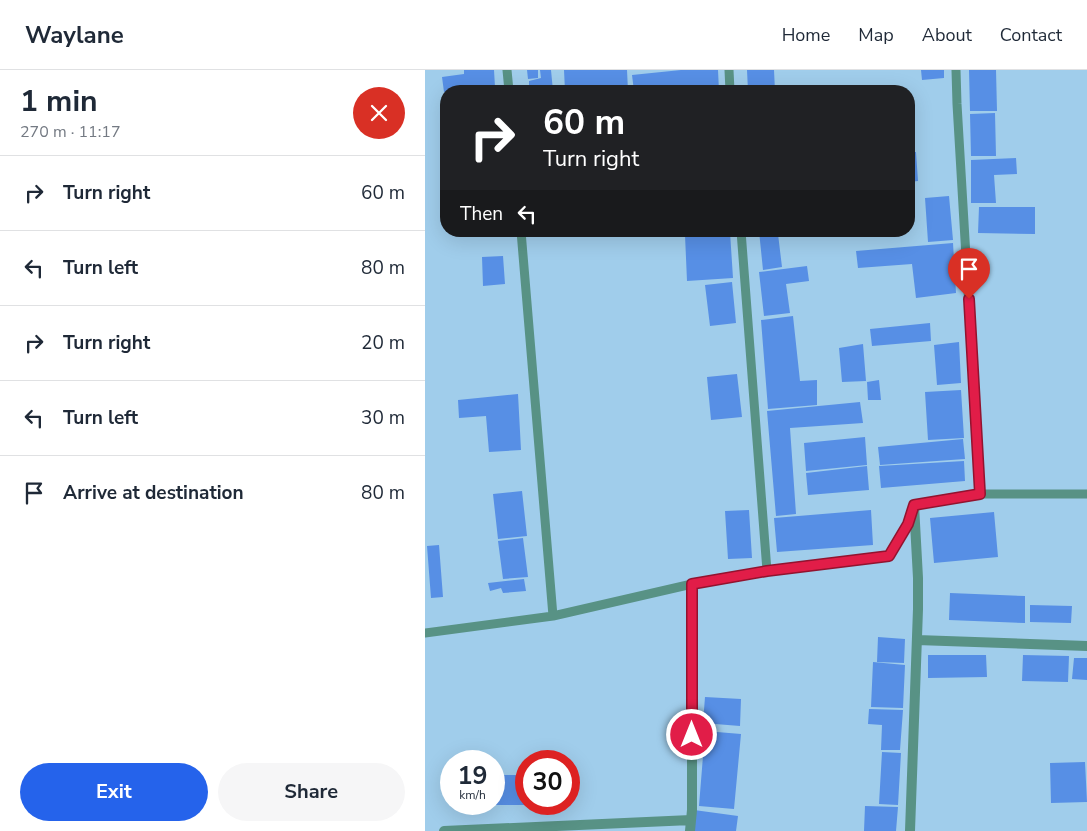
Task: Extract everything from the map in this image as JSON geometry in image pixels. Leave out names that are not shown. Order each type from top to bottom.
[{"type":"street","points":[[910,831],[918,578],[914,505]]},
{"type":"street","points":[[445,831],[691,826],[692,584]]},
{"type":"street","points":[[917,640],[1087,646]]},
{"type":"lane","points":[[507,70],[508,85]]},
{"type":"lane","points":[[729,70],[730,85]]},
{"type":"lane","points":[[956,70],[980,494]]},
{"type":"lane","points":[[521,237],[553,616]]},
{"type":"lane","points":[[741,237],[767,571]]},
{"type":"lane","points":[[425,633],[553,616],[692,584],[767,571],[889,556],[908,524],[914,505],[980,494],[1087,494]]},
{"type":"building","points":[[464,70],[494,70],[495,85],[443,85],[442,77],[464,74]]},
{"type":"building","points":[[527,70],[538,70],[538,78],[528,79]]},
{"type":"building","points":[[540,70],[551,70],[552,85],[529,85],[529,81],[541,78]]},
{"type":"building","points":[[564,70],[627,70],[628,85],[565,85]]},
{"type":"building","points":[[681,70],[718,70],[719,85],[633,85],[632,75]]},
{"type":"building","points":[[747,70],[774,70],[775,85],[748,85]]},
{"type":"building","points":[[921,70],[944,70],[944,78],[922,80]]},
{"type":"building","points":[[969,70],[996,70],[997,111],[970,111]]},
{"type":"building","points":[[995,113],[996,156],[971,156],[970,114]]},
{"type":"building","points":[[915,152],[916,152],[918,181],[915,181]]},
{"type":"building","points":[[1016,158],[1017,174],[994,175],[996,203],[971,203],[971,160]]},
{"type":"building","points":[[949,196],[953,240],[928,242],[925,198]]},
{"type":"building","points":[[979,207],[1035,207],[1035,234],[978,233]]},
{"type":"building","points":[[685,237],[730,237],[733,278],[687,281]]},
{"type":"building","points":[[760,237],[778,237],[782,267],[763,270]]},
{"type":"building","points":[[953,243],[956,293],[916,298],[912,264],[858,268],[856,251]]},
{"type":"building","points":[[503,256],[505,284],[483,286],[482,257]]},
{"type":"building","points":[[807,266],[809,281],[786,284],[790,313],[764,316],[759,272]]},
{"type":"building","points":[[732,282],[736,323],[710,326],[705,285]]},
{"type":"building","points":[[793,316],[800,381],[817,380],[817,405],[768,409],[761,320]]},
{"type":"building","points":[[930,323],[931,341],[872,346],[870,329]]},
{"type":"building","points":[[959,342],[961,383],[937,385],[934,345]]},
{"type":"building","points":[[863,344],[866,381],[842,382],[839,348]]},
{"type":"building","points":[[737,374],[742,417],[711,420],[707,377]]},
{"type":"building","points":[[879,380],[881,400],[868,400],[867,382]]},
{"type":"building","points":[[961,390],[964,438],[928,440],[925,392]]},
{"type":"building","points":[[518,394],[521,450],[489,452],[486,416],[459,418],[458,400]]},
{"type":"building","points":[[860,402],[863,423],[790,428],[796,514],[776,516],[767,411]]},
{"type":"building","points":[[865,437],[867,465],[806,471],[804,443]]},
{"type":"building","points":[[963,439],[965,459],[880,465],[878,447]]},
{"type":"building","points":[[964,461],[965,481],[881,488],[879,466]]},
{"type":"building","points":[[867,466],[869,490],[808,495],[806,473]]},
{"type":"building","points":[[522,491],[527,536],[498,539],[493,494]]},
{"type":"building","points":[[749,510],[752,558],[728,559],[725,511]]},
{"type":"building","points":[[871,510],[873,545],[777,552],[774,518]]},
{"type":"building","points":[[994,512],[998,557],[934,563],[930,518]]},
{"type":"building","points":[[523,538],[528,577],[503,579],[498,541]]},
{"type":"building","points":[[439,545],[443,597],[431,598],[427,546]]},
{"type":"building","points":[[524,579],[526,591],[503,593],[501,588],[490,591],[488,583]]},
{"type":"building","points":[[950,593],[1025,596],[1025,623],[949,620]]},
{"type":"building","points":[[1030,605],[1072,606],[1071,623],[1030,622]]},
{"type":"building","points":[[878,637],[905,639],[904,663],[877,662]]},
{"type":"building","points":[[928,655],[986,655],[987,677],[928,678]]},
{"type":"building","points":[[1023,655],[1069,656],[1068,682],[1022,681]]},
{"type":"building","points":[[1074,658],[1087,658],[1087,680],[1072,679]]},
{"type":"building","points":[[873,662],[905,665],[903,708],[871,707]]},
{"type":"building","points":[[705,697],[741,699],[740,726],[703,723]]},
{"type":"building","points":[[869,709],[903,710],[900,750],[881,750],[882,725],[868,724]]},
{"type":"building","points":[[705,731],[741,734],[734,809],[699,806]]},
{"type":"building","points":[[882,752],[901,753],[898,805],[879,804]]},
{"type":"building","points":[[1085,762],[1087,802],[1051,803],[1050,763]]},
{"type":"building","points":[[505,775],[515,775],[515,805],[505,805]]},
{"type":"building","points":[[865,806],[898,807],[896,831],[864,831]]},
{"type":"building","points":[[694,810],[738,816],[736,831],[692,831]]},
{"type":"route","points":[[692,735],[692,584],[767,571],[889,556],[908,524],[914,505],[980,494],[969,299]]}]
